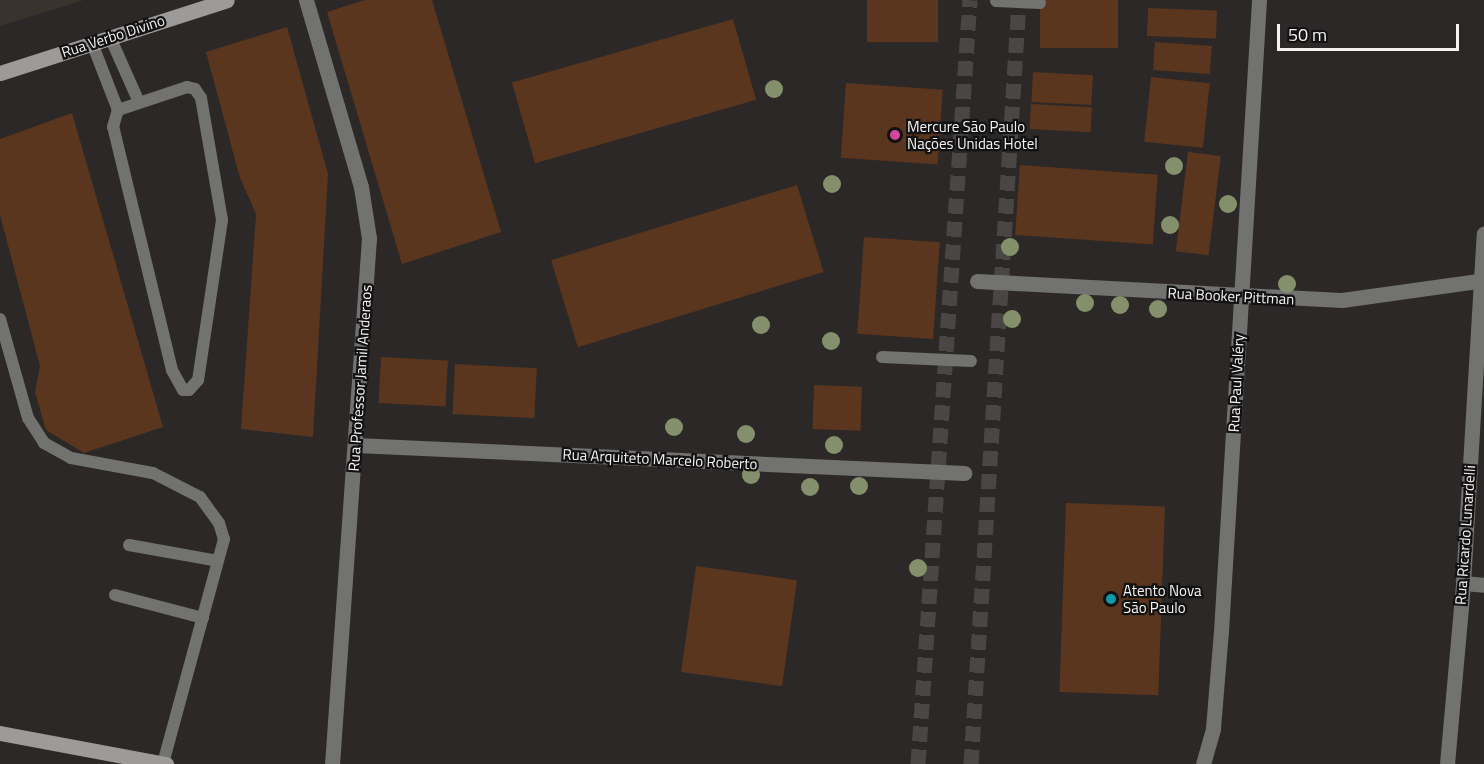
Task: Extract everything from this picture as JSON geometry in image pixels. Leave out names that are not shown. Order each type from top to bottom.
[{"type":"street","name":"Rua Verbo Divino","points":[[0,73],[227,0]]},
{"type":"street","name":"Rua Professor Jamil Anderaos","points":[[306,0],[361,186],[369,238],[332,764]]},
{"type":"street","name":"Rua Paul Valéry","points":[[1203,764],[1213,728],[1221,631],[1259,0]]},
{"type":"street","name":"Rua Ricardo Lunardelli","points":[[1446,764],[1462,584],[1484,234]]},
{"type":"street","name":"Rua Booker Pittman","points":[[977,281],[1241,297],[1342,300],[1482,280]]},
{"type":"street","name":"Rua Arquiteto Marcelo Roberto","points":[[356,445],[964,473]]},
{"type":"street","points":[[1462,584],[1484,585]]},
{"type":"street","points":[[0,733],[165,764]]},
{"type":"lane","points":[[996,1],[1040,3]]},
{"type":"lane","points":[[110,37],[139,102]]},
{"type":"lane","points":[[92,44],[118,110],[113,137],[169,359],[176,383],[189,390],[198,380],[221,235],[220,203],[198,93],[187,87],[118,110]]},
{"type":"lane","points":[[0,319],[28,418],[45,443],[71,458],[153,473],[200,497],[219,523],[224,539],[165,764]]},
{"type":"lane","points":[[882,357],[971,361]]},
{"type":"lane","points":[[129,545],[218,561]]},
{"type":"lane","points":[[115,596],[203,618]]},
{"type":"shaded area","points":[[0,0],[84,0],[0,26]]},
{"type":"building","points":[[365,0],[432,0],[501,232],[402,264],[327,12]]},
{"type":"building","points":[[867,0],[938,0],[938,42],[867,42]]},
{"type":"building","points":[[1040,0],[1118,0],[1118,48],[1040,48]]},
{"type":"building","points":[[1148,8],[1217,10],[1216,38],[1147,36]]},
{"type":"building","points":[[733,19],[756,100],[535,163],[512,82]]},
{"type":"building","points":[[287,27],[328,174],[313,437],[241,429],[256,214],[240,178],[206,52]]},
{"type":"building","points":[[1155,42],[1212,46],[1210,74],[1153,70]]},
{"type":"building","points":[[1033,72],[1093,75],[1091,105],[1031,102]]},
{"type":"building","points":[[1151,77],[1210,83],[1203,148],[1144,142]]},
{"type":"building","points":[[846,83],[943,90],[938,165],[841,158]]},
{"type":"building","points":[[1031,104],[1092,107],[1091,132],[1030,129]]},
{"type":"building","points":[[72,113],[163,427],[84,453],[46,430],[35,392],[40,366],[0,215],[0,139]]},
{"type":"building","points":[[1188,152],[1221,156],[1209,255],[1176,251]]},
{"type":"building","points":[[1020,165],[1158,175],[1153,244],[1015,235]]},
{"type":"building","points":[[797,185],[824,272],[578,347],[551,260]]},
{"type":"building","points":[[864,237],[940,242],[933,339],[857,334]]},
{"type":"building","points":[[381,357],[448,361],[446,406],[379,403]]},
{"type":"building","points":[[455,364],[537,368],[534,418],[452,414]]},
{"type":"building","points":[[814,385],[862,387],[860,431],[812,429]]},
{"type":"building","name":"Atento Nova São Paulo","points":[[1066,503],[1165,506],[1158,695],[1059,692]]},
{"type":"building","points":[[696,566],[797,580],[782,686],[681,672]]},
{"type":"tunnel","points":[[918,764],[970,0]]},
{"type":"tunnel","points":[[971,764],[1019,0]]},
{"type":"place","name":"Mercure São Paulo Nações Unidas Hotel","points":[[895,135]]},
{"type":"place","name":"Atento Nova São Paulo","points":[[1111,599]]}]
